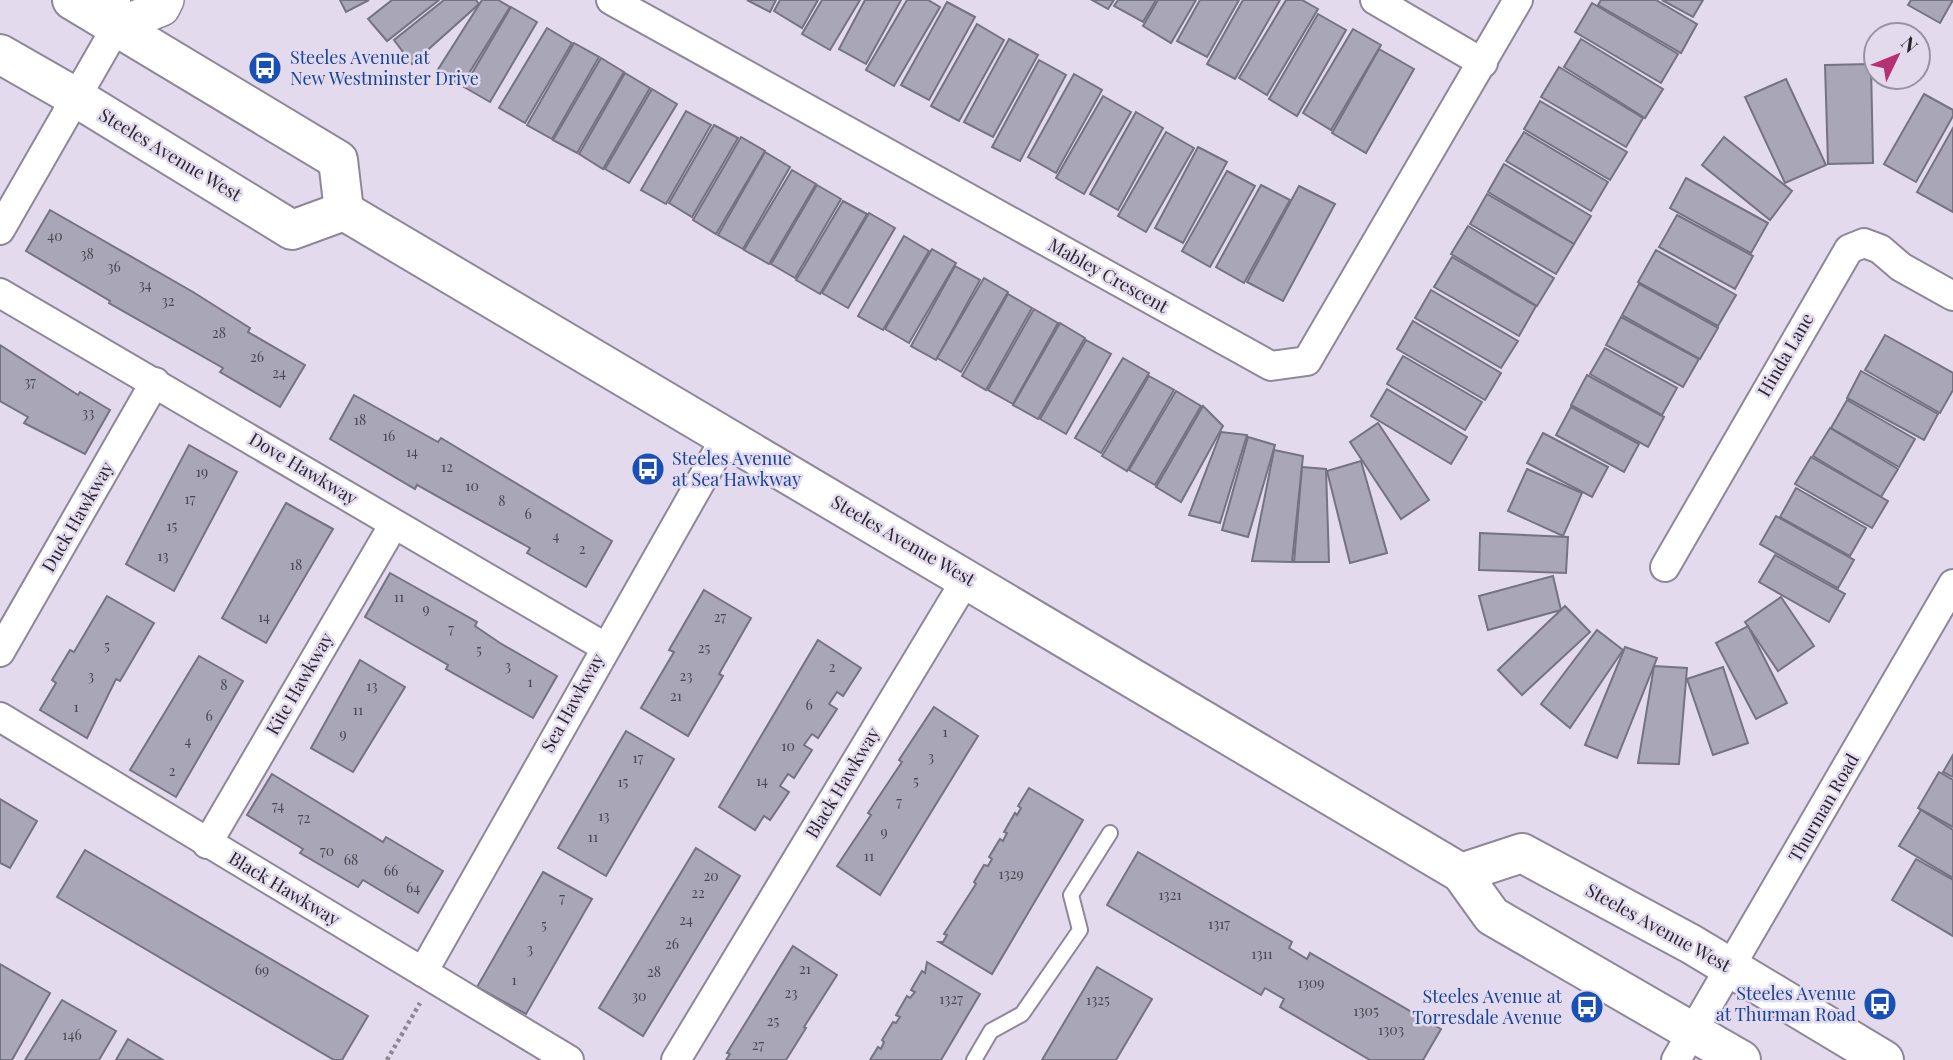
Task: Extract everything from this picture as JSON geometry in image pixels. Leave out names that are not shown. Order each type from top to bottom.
[{"type":"main road","points":[[72,0],[115,13],[338,160],[344,211]]},
{"type":"main road","name":"Steeles Avenue West","points":[[0,54],[78,98],[292,230],[344,211],[1461,873],[1492,916],[1685,1046],[1741,1060]]},
{"type":"main road","name":"Steeles Avenue West","points":[[1461,873],[1522,853],[1730,967],[1884,1060]]},
{"type":"street","points":[[0,230],[78,98],[115,13],[162,8],[166,0]]},
{"type":"street","name":"Mabley Crescent","points":[[611,0],[1271,366],[1307,361],[1518,0]]},
{"type":"street","points":[[1375,0],[1483,63]]},
{"type":"street","name":"Hinda Lane","points":[[1665,567],[1849,249],[1864,243],[1880,248],[1901,267],[1953,296]]},
{"type":"street","name":"Dove Hawkway","points":[[0,293],[605,647]]},
{"type":"street","name":"Duck Hawkway","points":[[0,652],[155,382]]},
{"type":"street","name":"Sea Hawkway","points":[[423,972],[726,437]]},
{"type":"street","name":"Kite Hawkway","points":[[207,844],[394,524]]},
{"type":"street","name":"Black Hawkway","points":[[676,1060],[967,578]]},
{"type":"street","name":"Thurman Road","points":[[1685,1046],[1953,584]]},
{"type":"street","name":"Black Hawkway","points":[[0,717],[569,1060]]},
{"type":"lane","points":[[974,1060],[991,1031],[1022,1014],[1080,930],[1071,895],[1110,832]]},
{"type":"path","points":[[387,1060],[421,1002],[423,972]]},
{"type":"building","points":[[340,0],[369,0],[346,12]]},
{"type":"building","points":[[392,0],[439,0],[387,41],[368,19]]},
{"type":"building","points":[[444,0],[476,0],[479,4],[412,64],[394,40]]},
{"type":"building","points":[[482,0],[498,0],[510,7],[461,86],[437,71]]},
{"type":"building","points":[[747,0],[776,0],[770,12]]},
{"type":"building","points":[[780,0],[818,0],[802,28],[774,11]]},
{"type":"building","points":[[822,0],[860,0],[830,50],[802,34]]},
{"type":"building","points":[[865,0],[901,0],[866,64],[839,49]]},
{"type":"building","points":[[907,0],[928,0],[940,7],[894,86],[866,70]]},
{"type":"building","points":[[1092,0],[1114,0],[1108,9]]},
{"type":"building","points":[[1118,0],[1156,0],[1143,22],[1114,6]]},
{"type":"building","points":[[1158,0],[1196,0],[1171,43],[1143,26]]},
{"type":"building","points":[[1200,0],[1239,0],[1207,57],[1177,41]]},
{"type":"building","points":[[1243,0],[1280,0],[1235,79],[1207,64]]},
{"type":"building","points":[[1286,0],[1302,0],[1318,9],[1267,95],[1239,78]]},
{"type":"building","points":[[1601,0],[1656,0],[1697,24],[1681,53],[1598,5]]},
{"type":"building","points":[[1662,0],[1703,0],[1693,17]]},
{"type":"building","points":[[1911,0],[1953,0],[1940,23],[1908,5]]},
{"type":"building","points":[[947,2],[975,17],[929,100],[901,85]]},
{"type":"building","points":[[1592,3],[1678,54],[1661,83],[1575,32]]},
{"type":"building","points":[[511,7],[537,22],[490,102],[464,87]]},
{"type":"building","points":[[1318,14],[1346,30],[1297,116],[1269,99]]},
{"type":"building","points":[[977,24],[1004,40],[959,121],[931,106]]},
{"type":"building","points":[[547,28],[572,43],[525,123],[499,108]]},
{"type":"building","points":[[1353,29],[1381,45],[1331,130],[1303,113]]},
{"type":"building","points":[[1009,39],[1038,55],[993,137],[964,122]]},
{"type":"building","points":[[1581,39],[1663,89],[1645,118],[1564,67]]},
{"type":"building","points":[[574,43],[599,57],[552,139],[527,125]]},
{"type":"building","points":[[1379,49],[1414,69],[1366,153],[1332,133]]},
{"type":"building","points":[[601,58],[624,72],[577,153],[553,140]]},
{"type":"building","points":[[1039,60],[1066,75],[1020,161],[992,147]]},
{"type":"building","points":[[1862,64],[1862,91],[1872,91],[1873,163],[1828,164],[1825,65]]},
{"type":"building","points":[[1559,67],[1643,118],[1626,147],[1541,97]]},
{"type":"building","points":[[625,73],[650,88],[603,169],[579,154]]},
{"type":"building","points":[[1074,74],[1102,90],[1056,173],[1028,157]]},
{"type":"building","points":[[1786,79],[1826,165],[1785,183],[1745,97]]},
{"type":"building","points":[[652,89],[677,104],[629,183],[605,169]]},
{"type":"building","points":[[1924,94],[1953,110],[1953,116],[1916,182],[1884,164]]},
{"type":"building","points":[[1103,96],[1131,112],[1084,194],[1056,178]]},
{"type":"building","points":[[1540,101],[1627,152],[1610,180],[1524,129]]},
{"type":"building","points":[[686,111],[711,125],[666,204],[641,190]]},
{"type":"building","points":[[1136,112],[1163,128],[1118,210],[1090,194]]},
{"type":"building","points":[[714,125],[738,138],[692,217],[669,203]]},
{"type":"building","points":[[1953,128],[1953,212],[1917,192]]},
{"type":"building","points":[[1166,132],[1194,148],[1146,232],[1118,216]]},
{"type":"building","points":[[1524,132],[1608,182],[1591,211],[1506,161]]},
{"type":"building","points":[[741,137],[765,151],[716,234],[693,220]]},
{"type":"building","points":[[1724,137],[1792,191],[1770,220],[1702,165]]},
{"type":"building","points":[[1198,147],[1227,162],[1183,243],[1155,228]]},
{"type":"building","points":[[765,152],[790,167],[743,249],[718,235]]},
{"type":"building","points":[[1504,164],[1591,216],[1574,244],[1488,192]]},
{"type":"building","points":[[792,170],[816,184],[769,264],[744,250]]},
{"type":"building","points":[[1227,171],[1255,186],[1210,267],[1182,251]]},
{"type":"building","points":[[1686,178],[1768,223],[1751,253],[1670,208]]},
{"type":"building","points":[[817,185],[841,199],[795,278],[771,264]]},
{"type":"building","points":[[1261,185],[1290,200],[1244,283],[1216,267]]},
{"type":"building","points":[[1299,186],[1335,204],[1283,301],[1247,282]]},
{"type":"building","points":[[1487,194],[1574,244],[1556,274],[1470,224]]},
{"type":"building","points":[[843,201],[867,214],[820,294],[796,280]]},
{"type":"building","points":[[50,210],[193,292],[250,328],[248,332],[305,365],[280,407],[220,372],[223,368],[109,303],[110,301],[26,251]]},
{"type":"building","points":[[869,213],[895,228],[848,308],[822,293]]},
{"type":"building","points":[[1677,215],[1753,256],[1735,289],[1659,247]]},
{"type":"building","points":[[1468,226],[1554,278],[1537,306],[1451,254]]},
{"type":"building","points":[[904,236],[929,251],[883,330],[858,316]]},
{"type":"building","points":[[932,249],[956,263],[909,343],[885,329]]},
{"type":"building","points":[[1656,250],[1736,295],[1718,326],[1638,282]]},
{"type":"building","points":[[1452,257],[1536,306],[1519,336],[1434,287]]},
{"type":"building","points":[[955,266],[980,280],[936,360],[911,346]]},
{"type":"building","points":[[984,278],[1008,292],[961,372],[937,358]]},
{"type":"building","points":[[1639,284],[1718,328],[1700,359],[1622,315]]},
{"type":"building","points":[[1431,290],[1518,341],[1501,368],[1415,318]]},
{"type":"building","points":[[1008,294],[1032,308],[986,390],[962,376]]},
{"type":"building","points":[[1034,309],[1058,323],[1013,404],[988,390]]},
{"type":"building","points":[[1621,317],[1699,359],[1683,387],[1606,345]]},
{"type":"building","points":[[1413,321],[1501,373],[1485,400],[1397,349]]},
{"type":"building","points":[[1060,323],[1085,338],[1038,419],[1013,405]]},
{"type":"building","points":[[1885,335],[1953,373],[1953,390],[1940,413],[1865,370]]},
{"type":"building","points":[[1086,340],[1111,354],[1066,434],[1040,419]]},
{"type":"building","points":[[0,345],[78,395],[80,392],[110,410],[85,454],[24,423],[28,417],[0,401]]},
{"type":"building","points":[[1605,348],[1677,388],[1662,415],[1590,374]]},
{"type":"building","points":[[1403,356],[1482,402],[1465,430],[1387,384]]},
{"type":"building","points":[[1123,358],[1149,373],[1101,453],[1075,438]]},
{"type":"building","points":[[1861,371],[1938,414],[1924,440],[1847,398]]},
{"type":"building","points":[[1587,375],[1664,417],[1648,447],[1571,405]]},
{"type":"building","points":[[1149,376],[1174,390],[1127,471],[1102,456]]},
{"type":"building","points":[[1387,389],[1467,437],[1451,464],[1371,416]]},
{"type":"building","points":[[1176,391],[1201,406],[1155,485],[1129,470]]},
{"type":"building","points":[[354,395],[438,442],[441,438],[612,541],[586,587],[527,553],[530,548],[417,485],[415,489],[330,439]]},
{"type":"building","points":[[1847,400],[1915,439],[1899,467],[1831,428]]},
{"type":"building","points":[[1203,406],[1223,426],[1181,502],[1156,487]]},
{"type":"building","points":[[1571,407],[1639,444],[1624,472],[1556,435]]},
{"type":"building","points":[[1378,423],[1429,500],[1401,519],[1350,442]]},
{"type":"building","points":[[1830,428],[1898,469],[1881,497],[1813,456]]},
{"type":"building","points":[[1221,432],[1247,435],[1220,523],[1189,515]]},
{"type":"building","points":[[1543,433],[1608,467],[1592,497],[1527,463]]},
{"type":"building","points":[[1248,437],[1275,445],[1248,537],[1222,530]]},
{"type":"building","points":[[189,445],[237,472],[174,591],[126,564]]},
{"type":"building","points":[[1274,450],[1303,456],[1292,562],[1252,561]]},
{"type":"building","points":[[1811,457],[1888,501],[1872,528],[1795,484]]},
{"type":"building","points":[[1361,461],[1387,553],[1350,563],[1327,471]]},
{"type":"building","points":[[1302,467],[1326,469],[1329,562],[1294,562]]},
{"type":"building","points":[[1527,469],[1582,493],[1563,536],[1508,511]]},
{"type":"building","points":[[1796,488],[1866,528],[1850,556],[1780,517]]},
{"type":"building","points":[[286,503],[333,529],[266,643],[222,618]]},
{"type":"building","points":[[1776,516],[1854,560],[1838,588],[1760,544]]},
{"type":"building","points":[[1480,533],[1568,537],[1566,573],[1479,570]]},
{"type":"building","points":[[1775,555],[1845,594],[1829,622],[1759,582]]},
{"type":"building","points":[[390,573],[477,622],[475,626],[500,643],[557,676],[533,718],[446,669],[448,665],[365,617]]},
{"type":"building","points":[[1553,576],[1561,610],[1488,630],[1479,596]]},
{"type":"building","points":[[704,590],[751,618],[719,674],[723,676],[688,736],[641,708],[674,652],[669,650]]},
{"type":"building","points":[[107,596],[154,623],[120,681],[116,679],[87,738],[40,710],[56,683],[52,680],[70,650],[74,652]]},
{"type":"building","points":[[1781,597],[1814,646],[1778,671],[1745,622]]},
{"type":"building","points":[[1565,606],[1590,632],[1522,695],[1498,670]]},
{"type":"building","points":[[1748,626],[1787,703],[1756,719],[1716,643]]},
{"type":"building","points":[[1597,630],[1623,650],[1570,728],[1541,704]]},
{"type":"building","points":[[818,640],[861,668],[843,696],[837,692],[829,704],[837,709],[818,738],[812,734],[804,745],[812,750],[794,778],[788,774],[780,786],[789,792],[770,820],[764,816],[755,830],[719,807]]},
{"type":"building","points":[[1625,647],[1657,658],[1617,758],[1585,745]]},
{"type":"building","points":[[199,656],[243,681],[176,797],[130,770]]},
{"type":"building","points":[[360,660],[405,687],[353,772],[311,748]]},
{"type":"building","points":[[1654,666],[1687,668],[1679,764],[1638,763]]},
{"type":"building","points":[[1723,667],[1748,743],[1713,755],[1687,679]]},
{"type":"building","points":[[934,707],[978,736],[880,895],[837,866],[871,815],[868,813]]},
{"type":"building","points":[[626,731],[674,759],[606,876],[558,848]]},
{"type":"building","points":[[1953,755],[1953,777],[1943,772]]},
{"type":"building","points":[[1939,772],[1953,780],[1953,827],[1918,808]]},
{"type":"building","points":[[272,774],[383,842],[386,837],[443,871],[418,913],[363,880],[358,887],[300,853],[303,849],[247,815]]},
{"type":"building","points":[[1029,788],[1083,820],[992,974],[939,942],[943,942],[947,935],[944,934],[976,884],[974,882],[984,865],[988,866],[992,859],[989,857],[1000,839],[1003,841],[1007,833],[1004,832],[1021,808],[1018,806]]},
{"type":"building","points":[[0,799],[37,821],[10,868],[0,863]]},
{"type":"building","points":[[1921,810],[1953,830],[1953,878],[1899,846]]},
{"type":"building","points":[[696,848],[740,876],[643,1036],[599,1008]]},
{"type":"building","points":[[85,850],[368,1016],[342,1060],[334,1060],[57,897]]},
{"type":"building","points":[[1138,852],[1292,942],[1289,948],[1307,959],[1310,953],[1441,1029],[1423,1060],[1370,1060],[1280,1007],[1284,999],[1265,988],[1261,995],[1107,905]]},
{"type":"building","points":[[1916,859],[1953,880],[1953,936],[1892,900]]},
{"type":"building","points":[[543,872],[592,899],[526,1014],[477,987]]},
{"type":"building","points":[[793,946],[837,975],[804,1027],[806,1028],[786,1060],[726,1060],[730,1054],[727,1053]]},
{"type":"building","points":[[927,962],[980,994],[941,1060],[870,1060],[878,1047],[881,1049],[884,1042],[882,1040],[893,1022],[896,1023],[900,1017],[896,1015],[907,996],[910,998],[915,992],[911,990],[922,971],[925,973]]},
{"type":"building","points":[[0,964],[50,993],[12,1060],[0,1060]]},
{"type":"building","points":[[1097,967],[1152,999],[1116,1060],[1042,1060]]},
{"type":"building","points":[[62,1000],[116,1031],[99,1060],[25,1060]]},
{"type":"building","points":[[128,1039],[163,1060],[116,1060]]},
{"type":"place","name":"Steeles Avenue at New Westminster Drive","points":[[265,68]]},
{"type":"place","name":"Steeles Avenue at Sea Hawkway","points":[[648,469]]},
{"type":"place","name":"Steeles Avenue at Thurman Road","points":[[1880,1004]]},
{"type":"place","name":"Steeles Avenue at Torresdale Avenue","points":[[1587,1007]]}]
